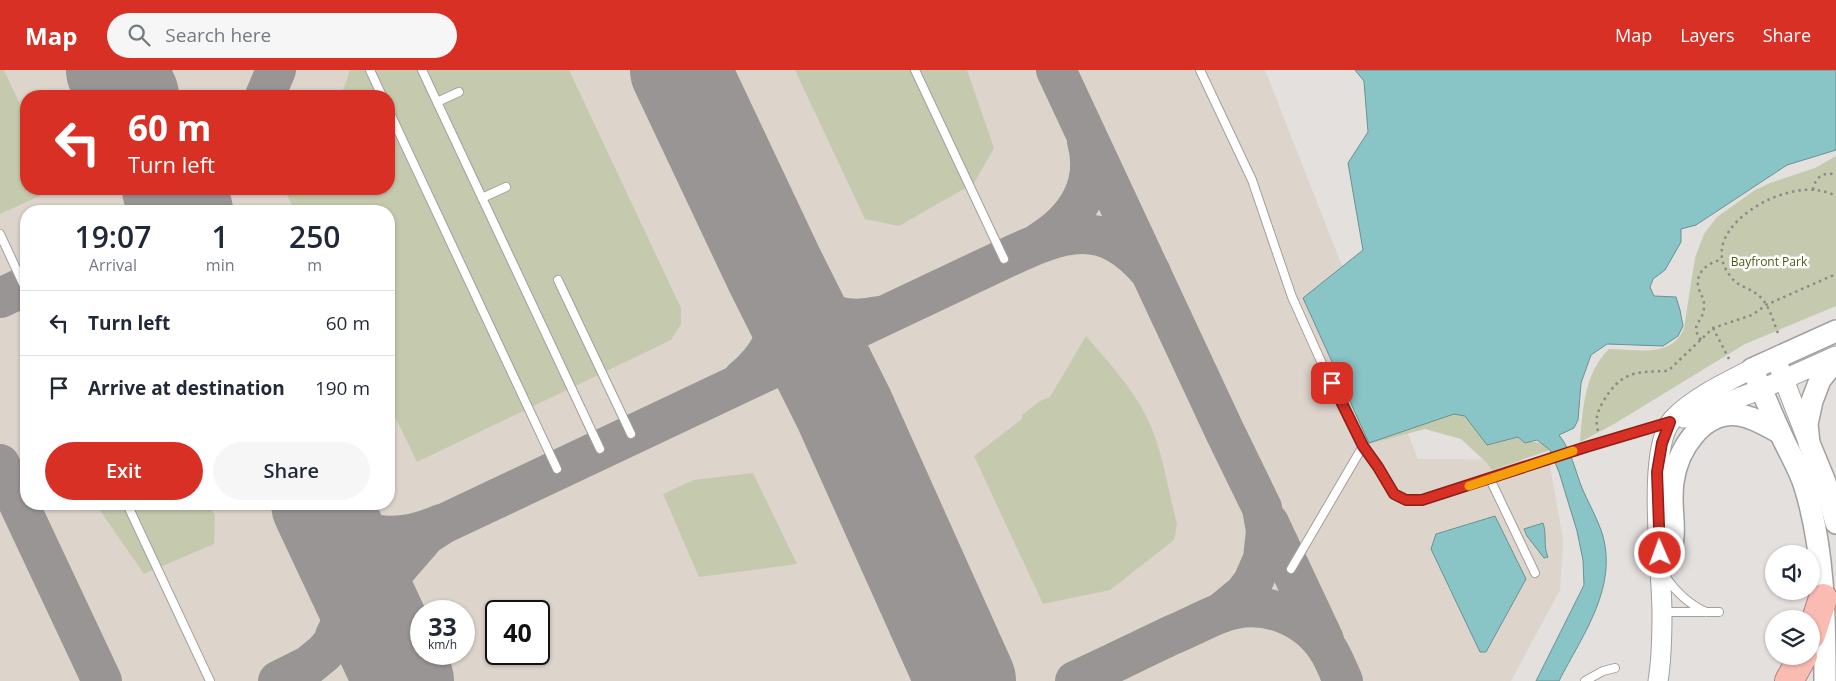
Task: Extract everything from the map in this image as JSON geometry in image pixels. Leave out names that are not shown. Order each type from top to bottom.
[{"type":"highway","points":[[1819,610],[1823,598]]},
{"type":"highway","points":[[1789,681],[1798,665]]},
{"type":"main road","points":[[1825,681],[1823,598],[1814,525],[1805,488],[1795,459],[1780,433],[1752,369],[1836,331]]},
{"type":"main road","points":[[1836,358],[1820,380],[1812,401],[1807,424],[1809,443],[1826,482],[1836,523]]},
{"type":"main road","points":[[1661,570],[1670,552],[1674,533],[1673,483],[1682,451],[1691,437],[1707,424],[1724,416],[1737,415],[1751,418],[1780,433]]},
{"type":"main road","points":[[1814,525],[1825,552],[1836,560]]},
{"type":"street","points":[[1775,358],[1809,443]]},
{"type":"street","points":[[1670,422],[1762,389],[1784,378],[1836,358]]},
{"type":"street","points":[[1658,681],[1662,612],[1657,472],[1662,443],[1670,422],[1688,406],[1752,369]]},
{"type":"lane","points":[[370,70],[379,90]]},
{"type":"lane","points":[[422,70],[600,449]]},
{"type":"lane","points":[[915,70],[1004,259]]},
{"type":"lane","points":[[1200,70],[1252,180],[1292,297],[1363,446],[1394,494],[1406,500],[1422,500],[1670,422]]},
{"type":"lane","points":[[437,102],[459,92]]},
{"type":"lane","points":[[395,124],[557,469]]},
{"type":"lane","points":[[482,198],[506,187]]},
{"type":"lane","points":[[0,234],[20,277]]},
{"type":"lane","points":[[558,280],[631,434]]},
{"type":"lane","points":[[1291,569],[1363,446]]},
{"type":"lane","points":[[1490,479],[1535,574]]},
{"type":"lane","points":[[130,510],[210,681]]},
{"type":"lane","points":[[1661,570],[1682,597],[1706,612]]},
{"type":"lane","points":[[1662,612],[1719,612]]},
{"type":"lane","points":[[1585,681],[1603,671],[1615,668]]},
{"type":"path","points":[[1812,190],[1816,179],[1823,174],[1836,175]]},
{"type":"path","points":[[1778,333],[1766,304],[1760,296],[1731,278],[1722,259],[1723,240],[1742,215],[1777,196],[1792,191],[1812,190],[1836,196]]},
{"type":"path","points":[[1701,340],[1696,334],[1695,328],[1704,311],[1703,296],[1698,286],[1700,274],[1710,264],[1722,259]]},
{"type":"path","points":[[1598,434],[1595,423],[1598,411],[1611,388],[1620,380],[1632,374],[1642,372],[1668,371],[1713,328],[1752,315],[1766,304],[1836,274]]},
{"type":"path","points":[[1713,328],[1729,359]]},
{"type":"shaded area","points":[[0,70],[1265,70],[1418,459],[1549,460],[1563,540],[1560,590],[1511,681],[0,681]]},
{"type":"green space","points":[[0,70],[4,70],[20,104],[20,195],[42,195],[0,214]]},
{"type":"green space","points":[[350,70],[569,70],[681,308],[681,324],[671,340],[417,462],[395,416],[395,205],[292,205],[287,195],[395,195],[395,90],[343,90]]},
{"type":"green space","points":[[795,70],[967,70],[994,148],[974,183],[899,226],[865,219]]},
{"type":"green space","name":"Bayfront Park","points":[[1836,156],[1836,306],[1745,344],[1614,424],[1580,442],[1586,392],[1594,369],[1609,349],[1652,350],[1671,344],[1678,338],[1684,328],[1695,258],[1704,234],[1717,217],[1755,190],[1815,168]]},
{"type":"green space","points":[[1086,336],[1128,386],[1148,420],[1161,457],[1177,524],[1174,540],[1110,590],[1043,604],[974,456],[1022,419],[1022,415],[1040,401],[1050,397]]},
{"type":"green space","points":[[1349,399],[1454,403],[1518,437],[1525,443],[1538,443],[1550,450],[1492,470],[1461,439],[1425,429],[1369,444]]},
{"type":"green space","points":[[753,473],[797,564],[699,577],[663,494],[694,480]]},
{"type":"green space","points":[[100,510],[212,510],[215,516],[214,544],[144,574]]},
{"type":"water","points":[[1355,70],[1836,70],[1836,150],[1787,165],[1696,225],[1681,229],[1681,242],[1665,270],[1653,279],[1650,287],[1654,296],[1676,297],[1683,326],[1678,336],[1663,346],[1607,344],[1591,355],[1581,383],[1578,420],[1574,428],[1559,435],[1570,454],[1582,488],[1601,530],[1606,550],[1606,570],[1602,590],[1588,627],[1559,681],[1536,681],[1584,585],[1583,560],[1577,531],[1559,472],[1550,450],[1537,440],[1525,443],[1518,437],[1487,445],[1465,416],[1454,414],[1369,443],[1303,298],[1363,250],[1348,163],[1368,132],[1364,81]]},
{"type":"water","points":[[1495,516],[1526,579],[1486,652],[1480,652],[1431,549],[1436,534]]},
{"type":"water","points":[[1543,523],[1548,557],[1544,558],[1527,536],[1524,529]]},
{"type":"taxiway","points":[[268,90],[276,70]]},
{"type":"taxiway","points":[[1056,70],[1262,508],[1266,531],[1263,559],[1253,582],[1244,594],[1221,613]]},
{"type":"taxiway","points":[[1040,242],[1064,223],[1082,200],[1090,172],[1087,141]]},
{"type":"taxiway","points":[[176,205],[187,195]]},
{"type":"taxiway","points":[[278,681],[308,666],[324,653],[426,535],[443,524],[1025,249],[1064,236],[1082,234],[1099,236],[1116,243],[1134,255],[1151,273]]},
{"type":"taxiway","points":[[775,271],[808,303],[820,310],[847,318],[862,319],[879,316]]},
{"type":"taxiway","points":[[743,379],[765,356],[777,328],[779,306],[775,271]]},
{"type":"taxiway","points":[[0,298],[20,289]]},
{"type":"taxiway","points":[[0,464],[20,507]]},
{"type":"taxiway","points":[[22,510],[102,681]]},
{"type":"taxiway","points":[[320,510],[339,553],[347,583],[348,599],[344,616],[335,636]]},
{"type":"taxiway","points":[[334,510],[366,532],[380,535],[410,534],[441,524]]},
{"type":"taxiway","points":[[1269,523],[1324,640]]},
{"type":"taxiway","points":[[1075,681],[1215,615],[1252,607],[1283,613],[1310,629],[1330,653],[1343,681]]},
{"type":"taxiway","points":[[952,649],[990,681]]},
{"type":"runway","points":[[116,70],[126,90]]},
{"type":"runway","points":[[680,70],[775,271],[844,409],[966,681]]},
{"type":"runway","points":[[175,195],[180,205]]},
{"type":"runway","points":[[324,510],[404,681]]},
{"type":"slow traffic","points":[[1469,486],[1573,451]]},
{"type":"route","points":[[1332,383],[1363,446],[1389,487],[1399,498],[1414,501],[1670,422],[1658,458],[1657,488],[1660,553]]}]
